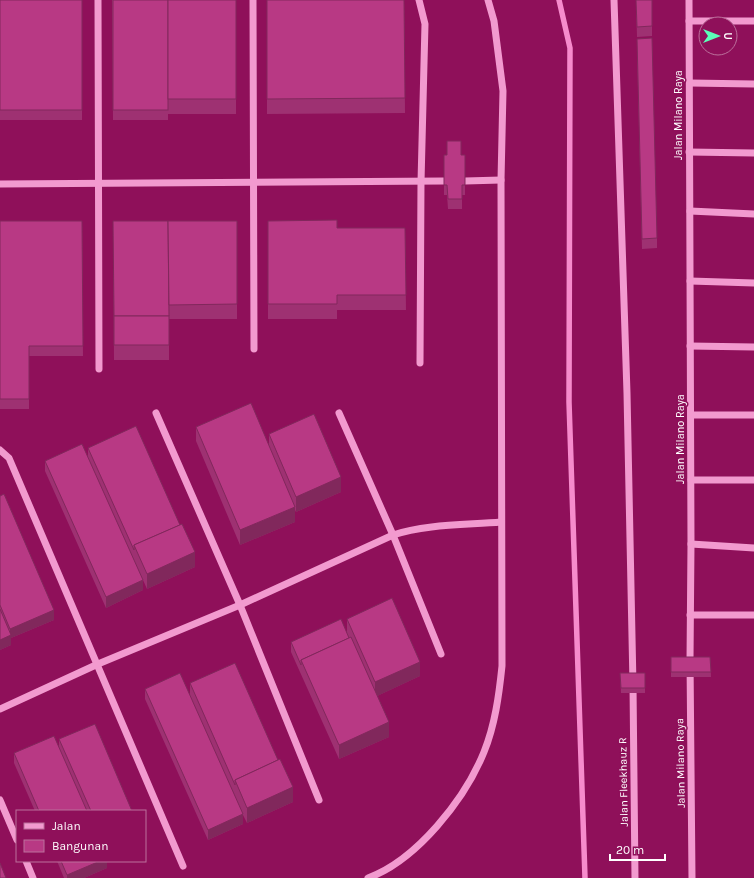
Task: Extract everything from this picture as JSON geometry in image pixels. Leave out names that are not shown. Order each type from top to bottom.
[{"type":"street","points":[[98,0],[99,369]]},
{"type":"street","points":[[253,0],[254,349]]},
{"type":"street","points":[[419,0],[425,24],[421,182],[420,363]]},
{"type":"street","points":[[368,878],[391,866],[416,847],[446,816],[474,773],[484,751],[494,722],[499,696],[502,666],[501,180],[504,91],[494,21],[488,0]]},
{"type":"street","name":"Jalan Fleekhauz R","points":[[614,0],[627,393],[635,878]]},
{"type":"street","name":"Jalan Milano Raya","points":[[689,0],[692,878]]},
{"type":"street","points":[[689,21],[754,21]]},
{"type":"street","points":[[690,83],[754,84]]},
{"type":"street","points":[[689,152],[754,153]]},
{"type":"street","points":[[466,181],[501,180]]},
{"type":"street","points":[[0,184],[444,181]]},
{"type":"street","points":[[690,211],[754,214]]},
{"type":"street","points":[[690,282],[754,283]]},
{"type":"street","points":[[690,346],[754,347]]},
{"type":"street","points":[[156,413],[240,605],[319,800]]},
{"type":"street","points":[[339,413],[393,536],[441,654]]},
{"type":"street","points":[[691,415],[754,415]]},
{"type":"street","points":[[0,450],[9,458],[183,866]]},
{"type":"street","points":[[691,480],[754,480]]},
{"type":"street","points":[[0,709],[98,664],[240,605],[393,536],[422,528],[501,522]]},
{"type":"street","points":[[691,544],[754,548]]},
{"type":"street","points":[[690,615],[754,615]]},
{"type":"street","points":[[0,800],[16,838]]},
{"type":"street","points":[[26,862],[33,878]]},
{"type":"building","points":[[0,0],[82,0],[82,110],[0,110]]},
{"type":"building","points":[[113,0],[168,0],[168,110],[113,110]]},
{"type":"building","points":[[168,0],[236,0],[236,99],[168,99]]},
{"type":"building","points":[[267,0],[404,0],[405,98],[267,99]]},
{"type":"building","points":[[636,0],[652,0],[652,26],[637,27]]},
{"type":"building","points":[[652,38],[657,238],[642,239],[637,39]]},
{"type":"building","points":[[447,141],[461,141],[461,155],[465,155],[465,185],[462,185],[462,199],[448,199],[447,185],[444,185],[444,155],[447,155]]},
{"type":"building","points":[[337,220],[337,228],[405,228],[406,295],[337,295],[337,304],[268,304],[268,221]]},
{"type":"building","points":[[0,221],[82,221],[83,346],[29,346],[29,399],[0,399]]},
{"type":"building","points":[[113,221],[168,221],[169,316],[114,316]]},
{"type":"building","points":[[168,221],[237,221],[237,304],[169,305]]},
{"type":"building","points":[[114,316],[169,316],[169,345],[114,345]]},
{"type":"building","points":[[251,403],[295,507],[240,530],[196,427]]},
{"type":"building","points":[[314,414],[341,477],[296,497],[269,434]]},
{"type":"building","points":[[136,426],[180,525],[134,545],[134,550],[88,448]]},
{"type":"building","points":[[82,444],[143,580],[106,597],[45,461]]},
{"type":"building","points":[[4,494],[54,610],[10,629],[0,605],[0,496]]},
{"type":"building","points":[[182,524],[195,552],[147,574],[134,545]]},
{"type":"building","points":[[392,598],[420,662],[375,682],[347,619]]},
{"type":"building","points":[[0,609],[11,635],[0,640]]},
{"type":"building","points":[[341,619],[349,638],[301,660],[301,665],[291,642]]},
{"type":"building","points":[[351,637],[389,722],[339,745],[301,660]]},
{"type":"building","points":[[671,657],[710,657],[711,672],[671,672]]},
{"type":"building","points":[[235,663],[278,760],[235,780],[235,785],[190,683]]},
{"type":"building","points":[[180,673],[243,814],[208,830],[145,689]]},
{"type":"building","points":[[620,673],[645,673],[645,688],[621,688]]},
{"type":"building","points":[[95,724],[132,810],[91,810],[59,739]]},
{"type":"building","points":[[54,736],[87,810],[39,810],[14,753]]},
{"type":"building","points":[[280,759],[293,787],[247,808],[235,780]]},
{"type":"building","points":[[61,862],[98,862],[67,875]]},
{"type":"building","points":[[0,863],[6,878],[0,878]]},
{"type":"waterway","points":[[559,0],[570,48],[569,402],[585,878]]}]
